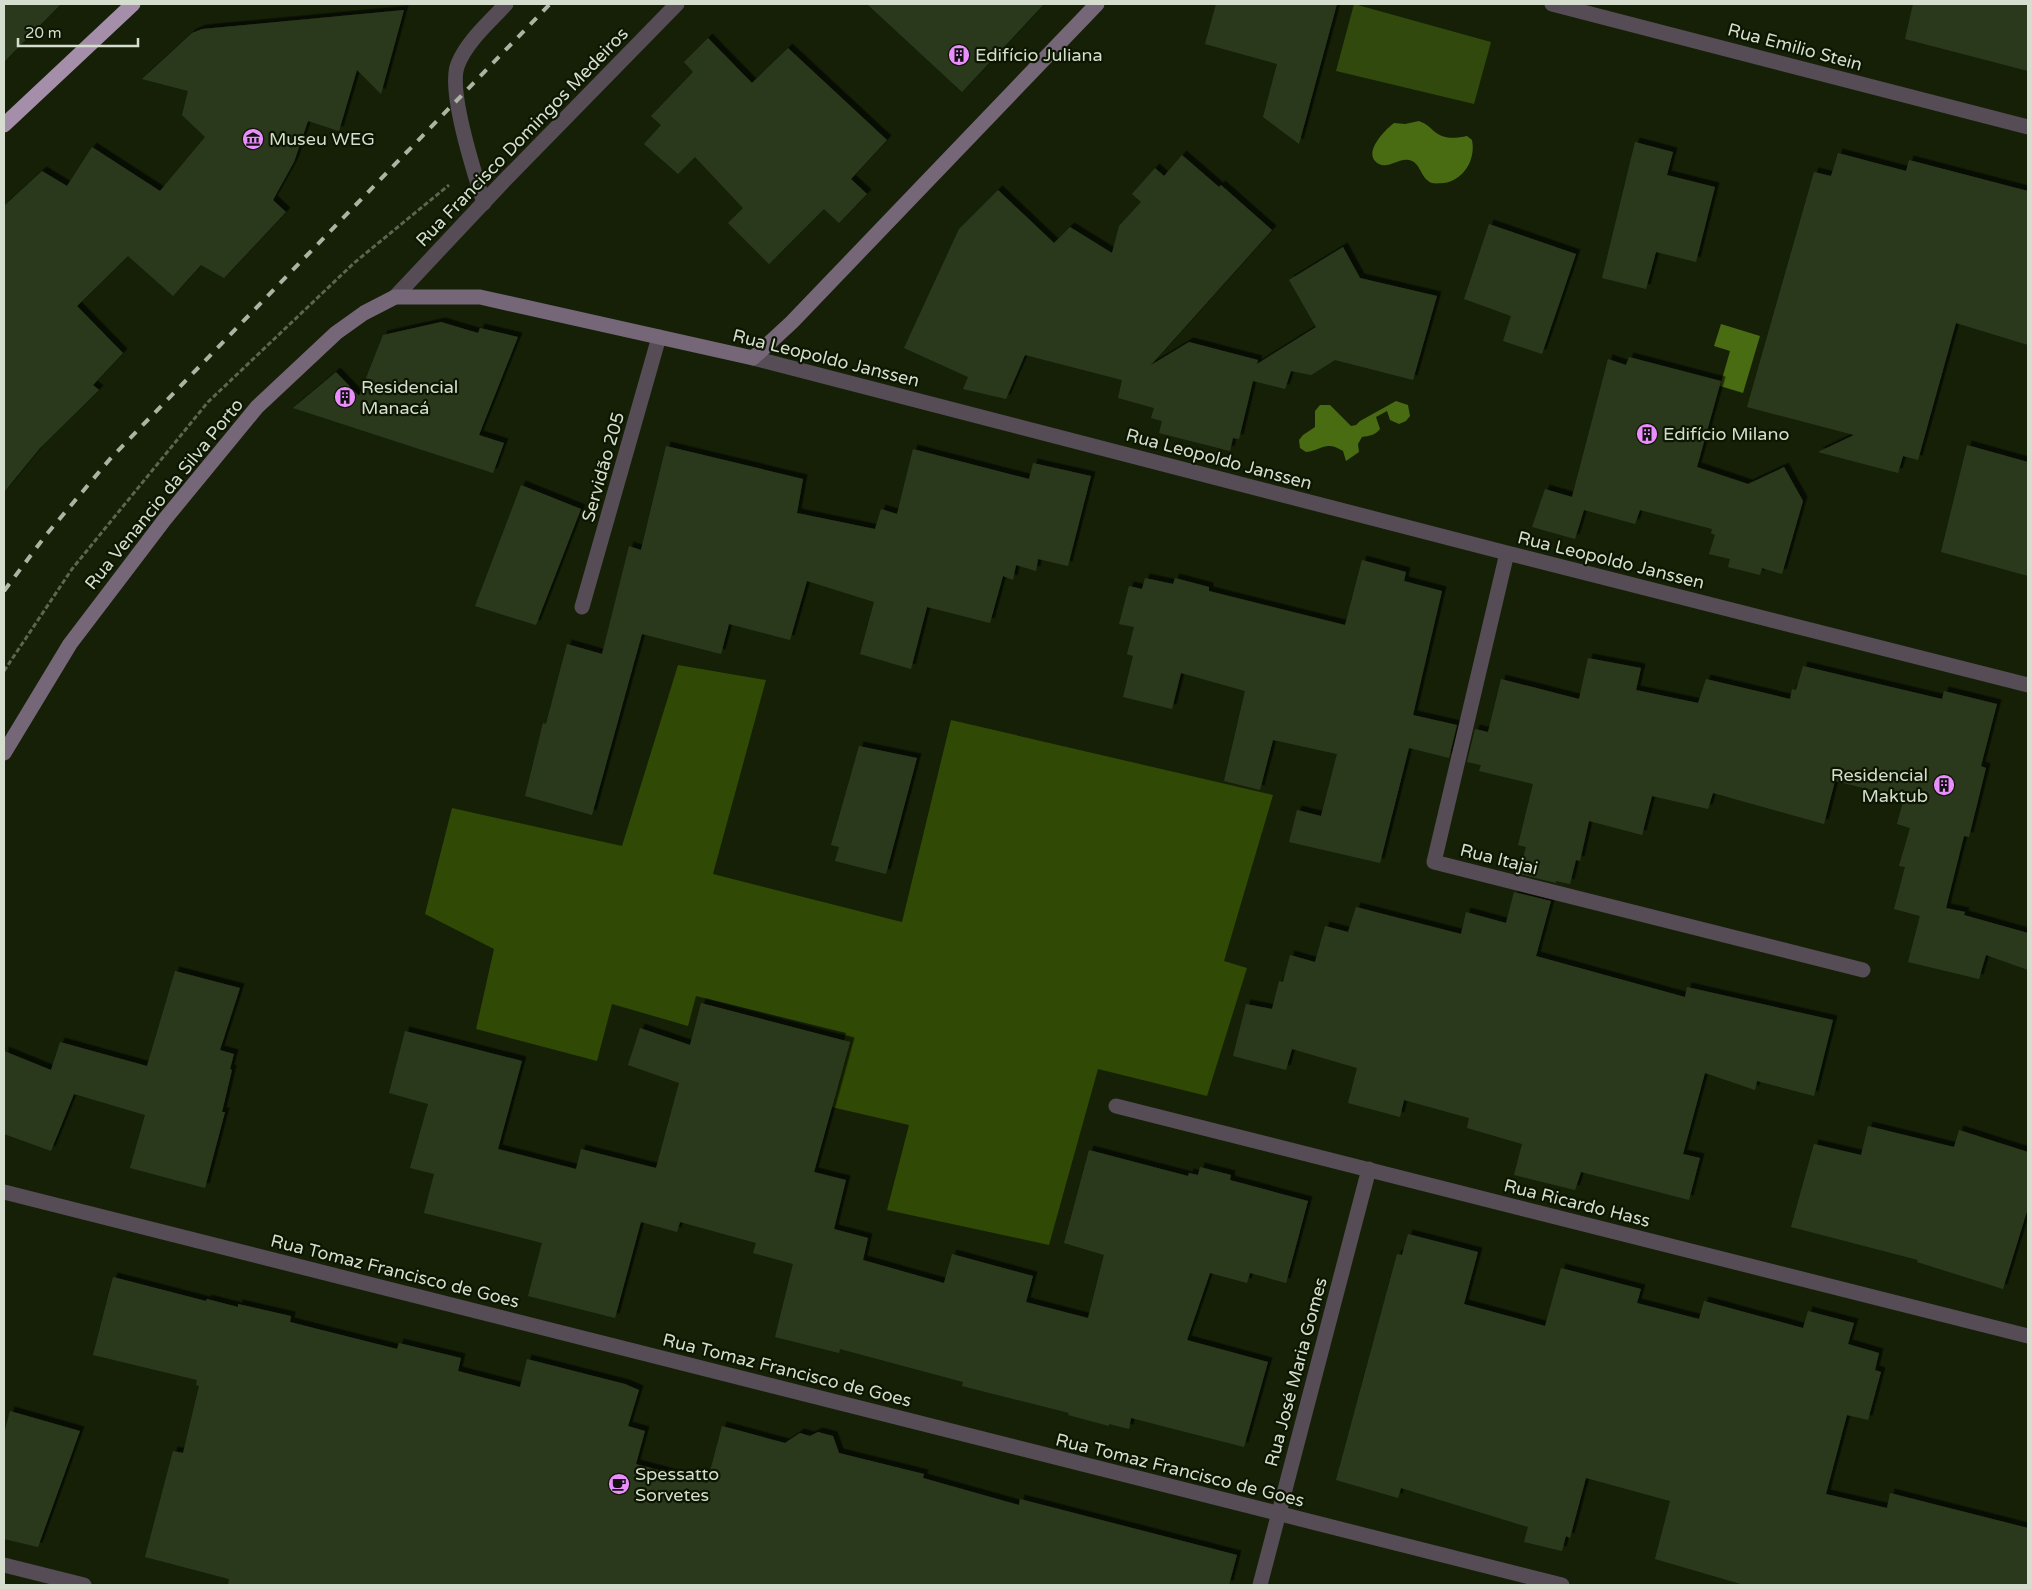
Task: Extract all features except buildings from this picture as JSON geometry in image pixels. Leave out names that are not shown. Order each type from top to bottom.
[{"type":"highway","points":[[4,125],[133,4]]},
{"type":"street","points":[[484,204],[457,102],[454,74],[465,51],[506,4]]},
{"type":"street","name":"Rua Francisco Domingos Medeiros","points":[[395,297],[677,4]]},
{"type":"street","points":[[753,358],[792,322],[1097,4]]},
{"type":"street","name":"Rua Emilio Stein","points":[[1552,4],[2028,127]]},
{"type":"street","name":"Rua Leopoldo Janssen","points":[[395,297],[480,297],[753,358],[1507,553],[2028,685]]},
{"type":"street","name":"Rua Venancio da Silva Porto","points":[[4,753],[70,644],[165,519],[257,407],[336,333],[364,312],[395,297]]},
{"type":"street","name":"Servidão 205","points":[[582,607],[659,337]]},
{"type":"street","name":"Rua Itajai","points":[[1507,553],[1434,862],[1863,970]]},
{"type":"street","name":"Rua Ricardo Hass","points":[[1116,1106],[2028,1336]]},
{"type":"street","name":"Rua José Maria Gomes","points":[[1260,1585],[1369,1169]]},
{"type":"street","name":"Rua Tomaz Francisco de Goes","points":[[4,1192],[1562,1585]]},
{"type":"street","points":[[4,1565],[84,1585]]},
{"type":"shaded area","points":[[1354,4],[1491,42],[1474,104],[1336,71]]},
{"type":"shaded area","points":[[1419,121],[1426,124],[1439,135],[1455,138],[1467,136],[1472,140],[1473,147],[1470,161],[1467,168],[1457,178],[1444,183],[1433,183],[1428,181],[1412,161],[1403,160],[1384,165],[1375,161],[1373,151],[1375,146],[1390,126],[1394,123],[1405,124]]},
{"type":"shaded area","points":[[1721,324],[1760,336],[1743,393],[1720,386],[1730,351],[1714,346]]},
{"type":"shaded area","points":[[1396,401],[1408,405],[1410,416],[1406,421],[1399,424],[1390,420],[1387,411],[1376,417],[1380,429],[1372,435],[1362,437],[1358,444],[1359,452],[1346,461],[1343,451],[1332,446],[1306,452],[1300,448],[1299,440],[1315,427],[1315,411],[1320,405],[1330,405],[1351,426],[1356,425]]},
{"type":"shaded area","points":[[678,665],[766,680],[713,874],[902,922],[951,720],[1273,795],[1224,961],[1247,968],[1207,1096],[1098,1069],[1049,1245],[887,1210],[909,1125],[827,1106],[846,1033],[696,996],[688,1026],[612,1004],[597,1061],[476,1029],[494,949],[425,914],[452,808],[622,846]]},
{"type":"railway","points":[[4,591],[46,535],[110,459],[550,4]]},
{"type":"place","name":"Edifício Juliana","points":[[959,55]]},
{"type":"place","name":"Museu WEG","points":[[253,139]]},
{"type":"place","name":"Residencial Manacá","points":[[345,397]]},
{"type":"place","name":"Edifício Milano","points":[[1647,434]]},
{"type":"place","name":"Residencial Maktub","points":[[1944,785]]},
{"type":"place","name":"Spessatto Sorvetes","points":[[619,1484]]}]
